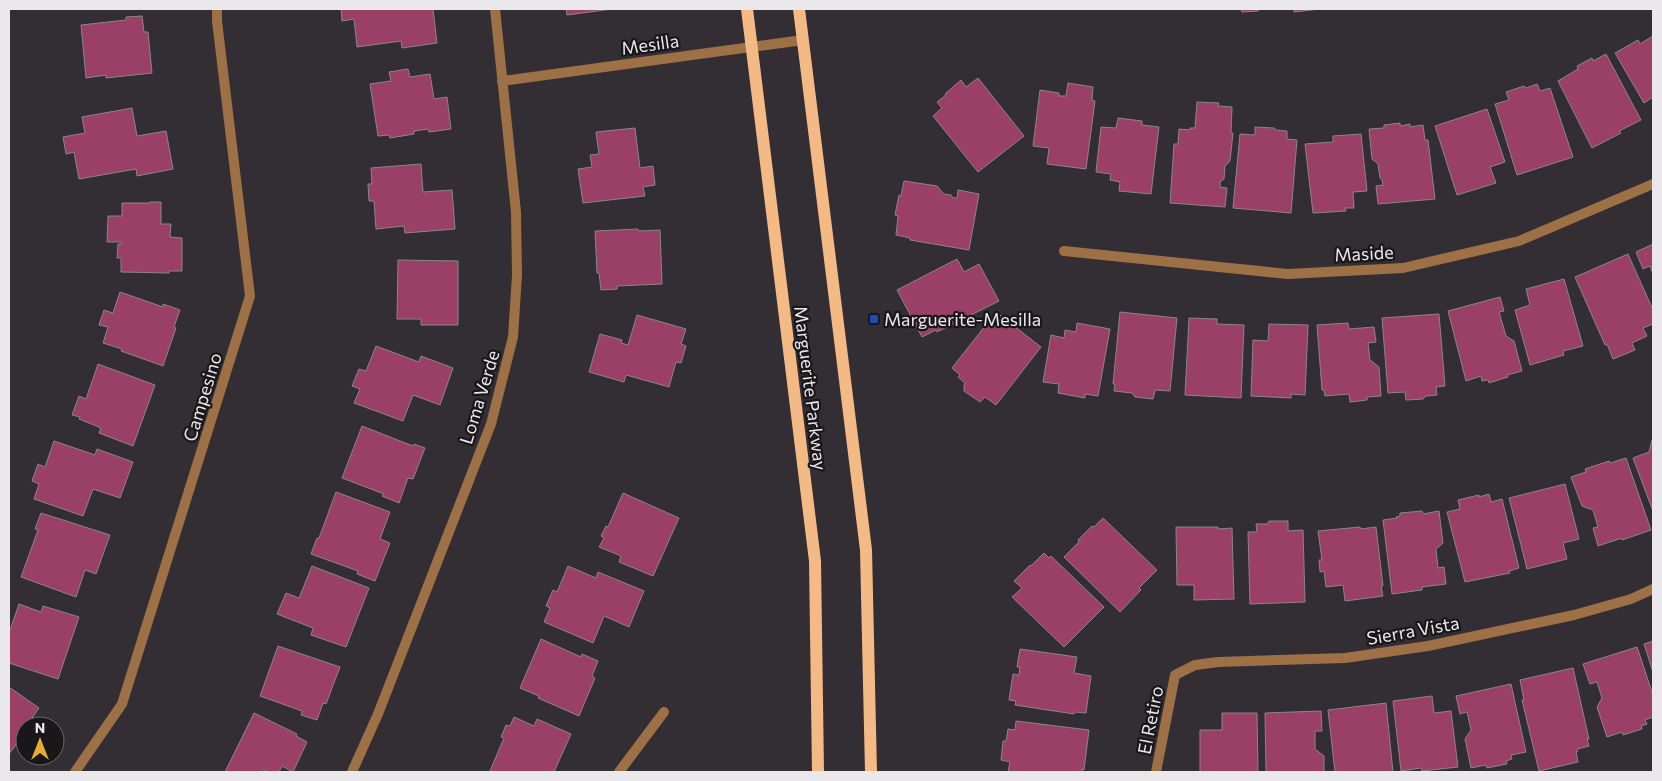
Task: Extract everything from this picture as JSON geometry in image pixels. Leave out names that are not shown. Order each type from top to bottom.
[{"type":"main road","name":"Marguerite Parkway","points":[[747,9],[815,561],[818,772]]},
{"type":"main road","name":"Marguerite Parkway","points":[[799,9],[866,550],[871,772]]},
{"type":"street","name":"Campesino","points":[[75,772],[122,704],[250,296],[217,9]]},
{"type":"street","name":"Loma Verde","points":[[352,772],[378,714],[491,424],[513,337],[517,275],[516,212],[495,9]]},
{"type":"street","name":"Mesilla","points":[[502,82],[803,40]]},
{"type":"street","name":"Maside","points":[[1064,251],[1288,274],[1403,268],[1519,241],[1653,184]]},
{"type":"street","name":"Sierra Vista","points":[[1175,675],[1195,665],[1218,662],[1345,658],[1428,646],[1574,615],[1631,599],[1653,590]]},
{"type":"street","name":"El Retiro","points":[[1156,772],[1175,675]]},
{"type":"street","points":[[620,772],[664,712]]},
{"type":"building","points":[[341,9],[433,9],[437,43],[402,48],[401,41],[357,47],[354,19],[342,21]]},
{"type":"building","points":[[566,9],[612,9],[567,15]]},
{"type":"building","points":[[1241,9],[1260,9],[1258,11],[1242,12]]},
{"type":"building","points":[[1294,9],[1320,9],[1294,12]]},
{"type":"building","points":[[142,16],[144,32],[148,32],[152,73],[106,78],[106,75],[86,78],[81,25],[126,20],[126,17]]},
{"type":"building","points":[[1653,36],[1653,97],[1644,103],[1615,53],[1638,40],[1640,44]]},
{"type":"building","points":[[1606,54],[1641,120],[1592,148],[1558,81],[1578,69],[1577,66],[1592,58],[1593,61]]},
{"type":"building","points":[[408,69],[410,77],[430,74],[434,99],[447,97],[451,129],[429,132],[428,129],[414,131],[414,134],[390,138],[389,135],[378,136],[370,84],[391,81],[389,72]]},
{"type":"building","points":[[978,78],[1024,136],[978,172],[933,116],[942,108],[937,102],[961,80],[966,87]]},
{"type":"building","points":[[1068,83],[1093,87],[1092,100],[1095,101],[1086,169],[1047,164],[1049,148],[1033,146],[1040,90],[1059,93],[1059,96],[1066,96]]},
{"type":"building","points":[[1537,84],[1540,91],[1550,88],[1573,157],[1517,175],[1495,104],[1509,100],[1506,92]]},
{"type":"building","points":[[1197,102],[1219,103],[1218,106],[1232,107],[1231,133],[1233,133],[1230,161],[1225,166],[1224,179],[1220,182],[1220,187],[1227,188],[1225,207],[1170,203],[1174,144],[1178,144],[1179,129],[1190,130],[1190,128],[1195,128]]},
{"type":"building","points":[[132,108],[137,136],[166,131],[173,169],[137,176],[136,169],[79,179],[74,152],[66,154],[63,137],[85,133],[82,117]]},
{"type":"building","points":[[1487,109],[1505,162],[1490,167],[1496,183],[1457,195],[1435,126]]},
{"type":"building","points":[[1118,118],[1142,121],[1142,125],[1159,127],[1151,194],[1119,191],[1120,182],[1110,180],[1111,174],[1096,172],[1101,127],[1116,128]]},
{"type":"building","points":[[1400,123],[1400,126],[1410,124],[1410,127],[1423,125],[1425,140],[1428,140],[1435,199],[1378,204],[1376,186],[1383,185],[1378,164],[1372,159],[1369,129],[1384,128],[1384,125]]},
{"type":"building","points":[[1255,127],[1287,131],[1287,139],[1297,140],[1291,213],[1233,208],[1240,134],[1255,135]]},
{"type":"building","points":[[635,128],[640,168],[653,166],[655,185],[643,187],[645,196],[583,203],[578,169],[592,167],[590,155],[599,154],[596,132]]},
{"type":"building","points":[[1361,134],[1367,191],[1353,192],[1354,208],[1345,208],[1346,211],[1313,213],[1305,144],[1333,142],[1333,136]]},
{"type":"building","points":[[421,164],[423,192],[452,190],[455,229],[405,233],[404,226],[376,229],[374,201],[369,201],[368,184],[372,184],[371,168]]},
{"type":"building","points":[[904,181],[937,186],[944,194],[951,195],[953,198],[957,198],[958,190],[979,194],[969,250],[910,240],[910,238],[896,235],[898,216],[895,215]]},
{"type":"building","points":[[161,202],[161,224],[171,224],[170,237],[182,238],[182,271],[169,271],[169,273],[121,272],[121,258],[117,258],[118,244],[122,244],[122,242],[107,242],[108,216],[122,216],[122,203]]},
{"type":"building","points":[[638,229],[638,231],[660,230],[662,284],[617,286],[617,289],[601,290],[599,273],[597,273],[595,231]]},
{"type":"building","points":[[1653,244],[1653,274],[1650,266],[1643,269],[1636,252]]},
{"type":"building","points":[[1628,254],[1653,310],[1653,324],[1643,328],[1647,336],[1632,343],[1635,350],[1613,359],[1575,277]]},
{"type":"building","points":[[957,259],[964,272],[979,264],[999,301],[937,332],[936,330],[922,337],[897,290]]},
{"type":"building","points":[[398,260],[458,261],[458,325],[421,325],[421,319],[397,319]]},
{"type":"building","points":[[1564,279],[1583,346],[1563,351],[1564,355],[1530,365],[1515,310],[1530,305],[1526,289]]},
{"type":"building","points":[[120,292],[163,307],[163,304],[180,310],[163,366],[103,343],[108,327],[99,325],[104,310],[113,313]]},
{"type":"building","points":[[1500,297],[1504,311],[1499,312],[1506,336],[1514,341],[1522,371],[1489,383],[1488,380],[1482,381],[1481,376],[1466,381],[1448,311]]},
{"type":"building","points":[[996,312],[1041,347],[996,405],[985,397],[980,402],[964,391],[965,383],[952,368]]},
{"type":"building","points":[[1120,312],[1177,318],[1170,391],[1155,390],[1153,399],[1135,397],[1132,393],[1114,391],[1115,384],[1113,384]]},
{"type":"building","points":[[1439,314],[1445,386],[1436,387],[1437,395],[1426,396],[1423,399],[1406,400],[1405,392],[1388,393],[1382,318]]},
{"type":"building","points":[[637,315],[686,329],[681,344],[686,346],[681,363],[676,362],[669,387],[626,375],[624,382],[589,372],[600,334],[622,340],[621,343],[628,345]]},
{"type":"building","points":[[1189,318],[1217,319],[1217,324],[1244,325],[1241,398],[1185,395]]},
{"type":"building","points":[[1077,323],[1110,329],[1098,396],[1085,394],[1085,398],[1058,393],[1059,384],[1043,382],[1051,335],[1064,338],[1065,330],[1076,332]]},
{"type":"building","points":[[1348,323],[1349,329],[1374,327],[1376,342],[1368,343],[1370,360],[1379,367],[1381,396],[1367,397],[1367,400],[1350,402],[1349,394],[1325,396],[1324,390],[1322,390],[1317,325]]},
{"type":"building","points":[[1269,324],[1308,325],[1305,395],[1291,394],[1291,398],[1251,396],[1253,340],[1268,341]]},
{"type":"building","points":[[376,346],[419,362],[421,356],[453,368],[440,405],[413,395],[403,421],[354,403],[360,389],[352,386],[359,369],[366,371]]},
{"type":"building","points":[[98,364],[155,385],[133,446],[99,433],[101,428],[72,415],[79,396],[86,399]]},
{"type":"building","points":[[362,426],[413,446],[414,444],[425,448],[413,479],[408,478],[399,503],[382,496],[384,494],[342,478]]},
{"type":"building","points":[[1652,440],[1653,511],[1633,458],[1649,452]]},
{"type":"building","points":[[54,441],[95,455],[97,449],[133,462],[120,498],[93,489],[83,516],[34,499],[39,484],[32,481],[38,464],[45,467]]},
{"type":"building","points":[[1626,458],[1651,530],[1598,546],[1593,528],[1598,527],[1593,510],[1582,506],[1571,477],[1586,472],[1585,469],[1609,461],[1610,463]]},
{"type":"building","points":[[1565,484],[1579,539],[1563,543],[1567,559],[1527,569],[1509,498]]},
{"type":"building","points":[[336,492],[390,512],[380,539],[390,543],[375,581],[357,574],[358,571],[311,554]]},
{"type":"building","points":[[623,493],[679,518],[653,576],[619,562],[621,556],[599,547],[604,538],[601,536],[606,526],[608,527]]},
{"type":"building","points":[[1489,494],[1491,502],[1502,499],[1519,568],[1509,571],[1510,573],[1465,582],[1447,512],[1460,509],[1458,500]]},
{"type":"building","points":[[1422,511],[1423,514],[1439,511],[1443,543],[1436,549],[1438,568],[1444,567],[1446,584],[1422,587],[1422,590],[1392,594],[1383,520],[1397,518],[1400,516],[1400,513]]},
{"type":"building","points":[[41,513],[110,535],[96,574],[85,570],[76,597],[21,577],[38,530],[35,529]]},
{"type":"building","points":[[1103,518],[1157,570],[1139,588],[1141,590],[1120,612],[1064,557],[1092,526],[1094,527]]},
{"type":"building","points":[[1269,521],[1288,521],[1288,531],[1303,530],[1305,602],[1250,604],[1248,532],[1257,532],[1256,524],[1267,524]]},
{"type":"building","points":[[1176,527],[1232,528],[1234,599],[1194,600],[1194,585],[1177,585]]},
{"type":"building","points":[[1360,527],[1361,529],[1376,527],[1383,596],[1345,601],[1343,585],[1326,587],[1324,571],[1320,572],[1319,560],[1322,560],[1318,531]]},
{"type":"building","points":[[1044,553],[1049,558],[1051,556],[1104,607],[1064,647],[1012,597],[1022,588],[1014,581]]},
{"type":"building","points":[[312,566],[369,588],[346,647],[311,635],[313,628],[277,614],[286,593],[299,598]]},
{"type":"building","points":[[568,566],[596,578],[598,572],[644,591],[629,627],[604,616],[593,643],[544,622],[550,608],[546,606],[553,590],[557,592]]},
{"type":"building","points":[[19,604],[41,612],[43,606],[79,617],[58,679],[9,663],[9,633]]},
{"type":"building","points":[[541,639],[581,657],[582,654],[598,661],[592,676],[595,678],[579,716],[520,688]]},
{"type":"building","points":[[1653,641],[1653,672],[1644,644]]},
{"type":"building","points":[[278,646],[340,667],[326,704],[323,703],[317,720],[301,715],[302,711],[260,696]]},
{"type":"building","points":[[1637,647],[1653,695],[1653,717],[1645,720],[1647,724],[1641,726],[1642,729],[1623,735],[1622,732],[1607,737],[1597,707],[1602,698],[1597,682],[1590,684],[1583,664]]},
{"type":"building","points":[[1020,649],[1077,657],[1074,673],[1091,676],[1086,713],[1075,712],[1074,714],[1015,705],[1016,701],[1009,700],[1013,674],[1019,675],[1020,667],[1017,667]]},
{"type":"building","points":[[1573,668],[1589,746],[1577,749],[1578,762],[1539,771],[1522,700],[1524,700],[1520,680]]},
{"type":"building","points":[[1511,684],[1526,752],[1511,755],[1512,759],[1506,761],[1507,764],[1487,768],[1486,765],[1471,768],[1465,739],[1471,730],[1467,712],[1460,714],[1456,696]]},
{"type":"building","points":[[9,687],[39,708],[33,716],[15,716],[15,746],[9,754]]},
{"type":"building","points":[[1432,696],[1434,713],[1451,711],[1458,767],[1422,771],[1421,768],[1401,771],[1393,701]]},
{"type":"building","points":[[1386,703],[1393,772],[1335,772],[1328,710]]},
{"type":"building","points":[[1321,711],[1322,731],[1315,731],[1315,749],[1324,756],[1324,772],[1266,772],[1265,713]]},
{"type":"building","points":[[254,713],[297,734],[296,736],[307,742],[293,772],[282,766],[279,772],[269,772],[263,769],[261,772],[225,772]]},
{"type":"building","points":[[1222,713],[1257,713],[1258,772],[1200,772],[1200,730],[1222,730]]},
{"type":"building","points":[[514,717],[534,726],[537,719],[571,734],[554,772],[490,771],[504,738],[501,737],[506,725],[510,726]]},
{"type":"building","points":[[1016,721],[1089,730],[1084,770],[1082,769],[1082,772],[1008,772],[1010,762],[1001,760],[1003,741],[1006,741],[1008,729],[1015,730]]},
{"type":"place","name":"Marguerite-Mesilla","points":[[874,319]]}]
